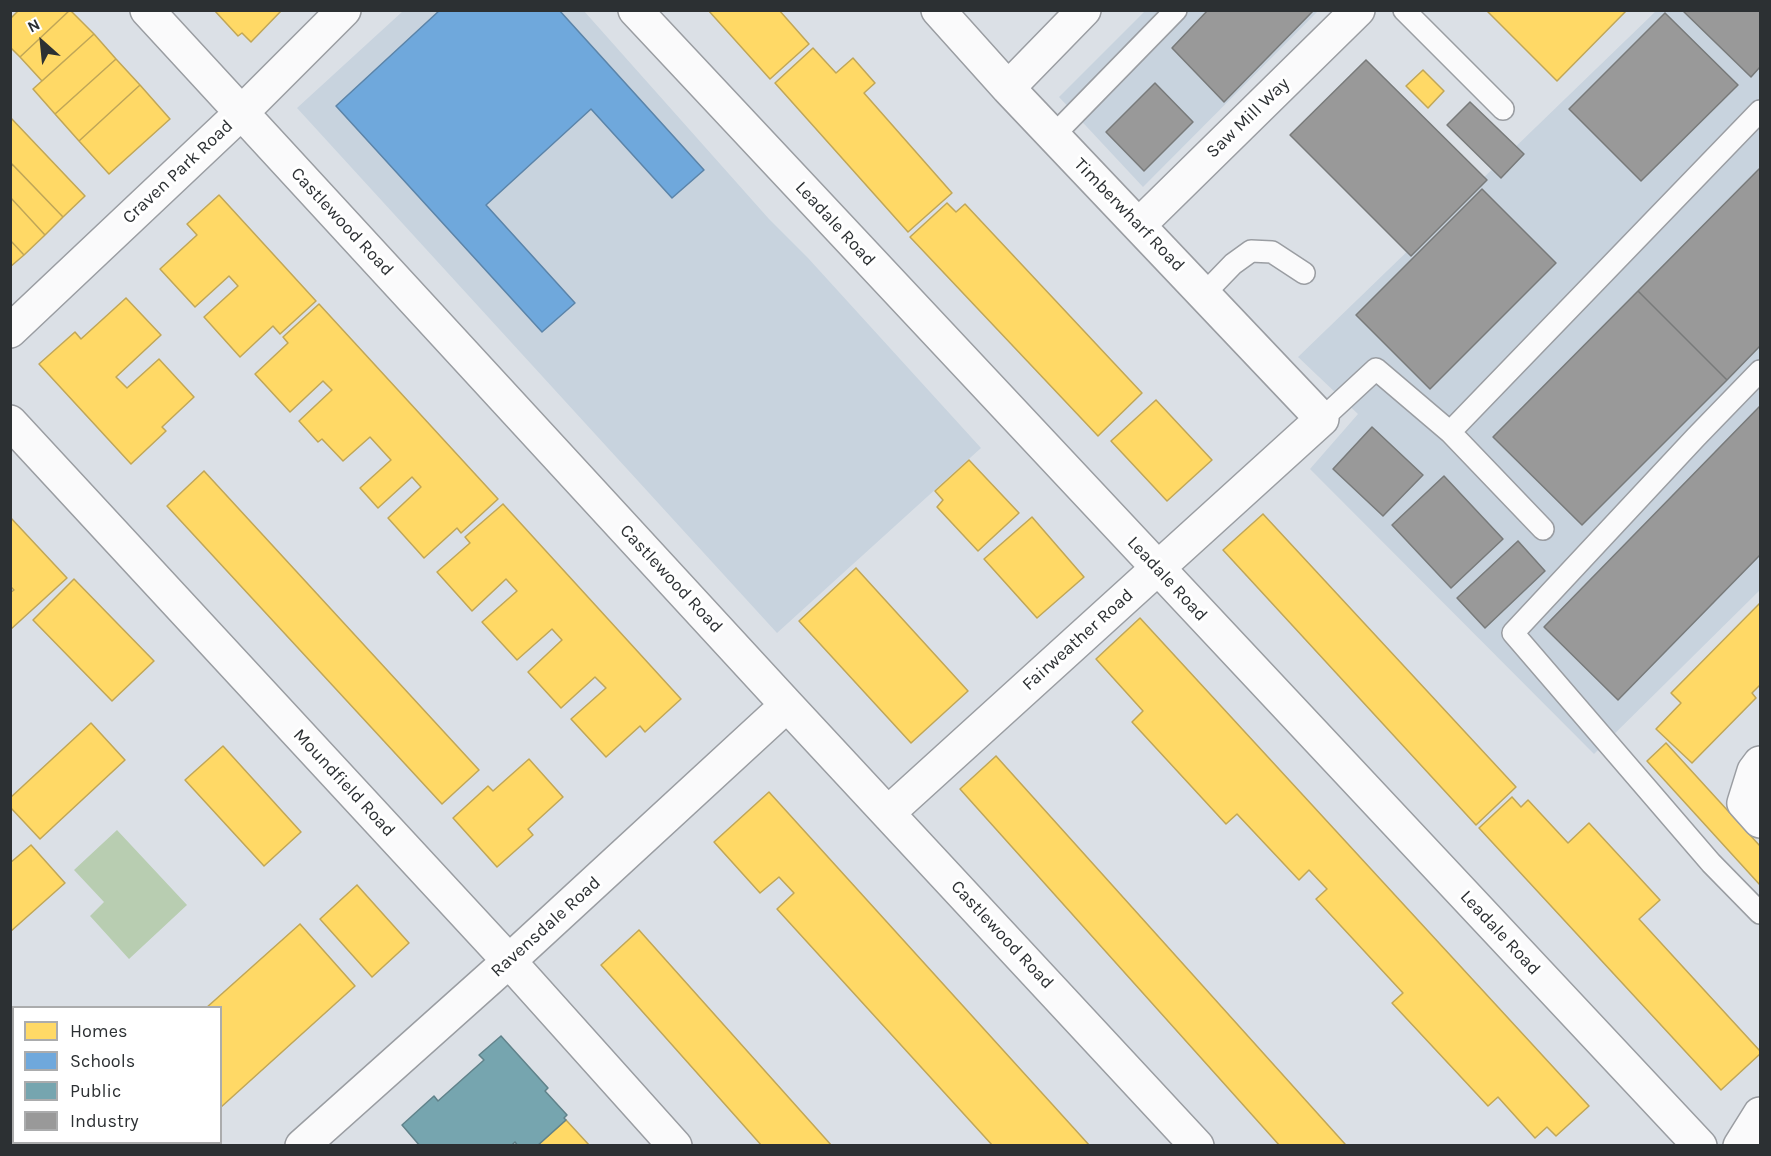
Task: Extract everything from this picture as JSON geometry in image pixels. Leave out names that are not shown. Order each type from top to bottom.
[{"type":"street","name":"Castlewood Road","points":[[147,10],[1197,1146]]},
{"type":"street","name":"Craven Park Road","points":[[10,331],[241,113],[344,10]]},
{"type":"street","name":"Leadale Road","points":[[635,10],[1700,1146]]},
{"type":"street","name":"Timberwharf Road","points":[[938,10],[1008,88],[1322,418]]},
{"type":"street","points":[[1008,88],[1084,10]]},
{"type":"street","name":"Saw Mill Way","points":[[1139,225],[1358,10]]},
{"type":"street","name":"Fairweather Road","points":[[888,813],[1322,418]]},
{"type":"street","name":"Moundfield Road","points":[[10,422],[509,961],[675,1146]]},
{"type":"street","name":"Ravensdale Road","points":[[302,1146],[509,961],[788,705]]},
{"type":"street","points":[[1761,764],[1754,771],[1744,803],[1761,821]]},
{"type":"street","points":[[1740,1146],[1746,1133],[1761,1114]]},
{"type":"lane","points":[[1053,135],[1176,10]]},
{"type":"lane","points":[[1404,10],[1503,109]]},
{"type":"lane","points":[[1450,432],[1761,111]]},
{"type":"lane","points":[[1204,294],[1233,264],[1251,251],[1272,252],[1304,273]]},
{"type":"lane","points":[[1322,418],[1376,369],[1450,432],[1543,529]]},
{"type":"lane","points":[[1761,371],[1696,437],[1513,633],[1711,863],[1761,913]]},
{"type":"shaded area","points":[[403,11],[584,11],[769,219],[808,258],[981,448],[777,633],[297,108]]},
{"type":"shaded area","points":[[1145,11],[1318,11],[1143,187],[1059,97]]},
{"type":"shaded area","points":[[1656,11],[1760,11],[1760,590],[1594,754],[1310,469],[1358,414],[1298,357]]},
{"type":"green space","points":[[117,830],[187,905],[129,959],[90,916],[104,902],[74,870]]},
{"type":"building: Homes","points":[[19,10],[70,10],[20,57],[10,47],[10,19]]},
{"type":"building: Homes","points":[[70,10],[94,34],[42,81],[20,57]]},
{"type":"building: Homes","points":[[214,10],[282,10],[251,42],[242,33],[238,36]]},
{"type":"building: Homes","points":[[708,10],[779,10],[809,44],[770,79]]},
{"type":"building: Homes","points":[[1486,10],[1627,10],[1557,81]]},
{"type":"building: Homes","points":[[94,34],[116,59],[55,114],[33,89]]},
{"type":"building: Homes","points":[[813,48],[836,73],[853,58],[875,83],[864,93],[952,193],[908,232],[775,83]]},
{"type":"building: Homes","points":[[116,59],[140,85],[79,141],[55,114]]},
{"type":"building: Homes","points":[[1423,70],[1444,91],[1428,108],[1406,86]]},
{"type":"building: Homes","points":[[140,85],[170,119],[109,174],[79,141]]},
{"type":"building: Homes","points":[[10,117],[85,196],[63,217],[10,162]]},
{"type":"building: Homes","points":[[13,165],[63,217],[45,235],[10,197],[10,167]]},
{"type":"building: Homes","points":[[219,195],[316,301],[280,334],[273,326],[240,357],[204,317],[238,286],[229,276],[195,307],[160,269],[197,235],[187,224]]},
{"type":"building: Homes","points":[[10,197],[45,235],[24,255],[10,240]]},
{"type":"building: Homes","points":[[947,203],[956,212],[965,204],[1142,393],[1098,436],[910,237]]},
{"type":"building: Homes","points":[[10,240],[24,255],[10,267]]},
{"type":"building: Homes","points":[[126,298],[161,335],[116,377],[127,388],[159,359],[194,397],[162,427],[166,431],[131,464],[39,364],[75,332],[81,339]]},
{"type":"building: Homes","points":[[319,304],[498,499],[461,533],[457,528],[424,558],[388,518],[421,487],[412,477],[378,508],[360,488],[391,460],[370,437],[343,461],[322,439],[318,442],[299,421],[332,390],[323,381],[290,412],[255,374],[288,343],[283,337]]},
{"type":"building: Homes","points":[[1156,400],[1212,460],[1167,501],[1111,441]]},
{"type":"building: Homes","points":[[969,460],[1019,513],[978,551],[937,507],[943,500],[935,491]]},
{"type":"building: Homes","points":[[204,471],[479,770],[442,804],[167,506]]},
{"type":"building: Homes","points":[[503,504],[681,699],[645,732],[640,726],[606,757],[571,719],[606,688],[595,677],[561,708],[528,672],[562,640],[552,629],[517,660],[482,622],[517,591],[506,579],[472,611],[437,572],[470,543],[465,537]]},
{"type":"building: Homes","points":[[1263,514],[1516,787],[1476,825],[1223,550]]},
{"type":"building: Homes","points":[[10,517],[67,578],[10,630],[10,593],[14,590],[10,586]]},
{"type":"building: Homes","points":[[1032,517],[1084,577],[1037,618],[984,559]]},
{"type":"building: Homes","points":[[856,568],[968,691],[911,743],[799,621]]},
{"type":"building: Homes","points":[[74,579],[154,661],[112,701],[33,620]]},
{"type":"building: Homes","points":[[1760,603],[1760,685],[1752,693],[1756,698],[1692,763],[1656,729],[1681,703],[1671,693]]},
{"type":"building: Homes","points":[[1140,618],[1589,1106],[1556,1136],[1547,1127],[1535,1138],[1498,1097],[1488,1106],[1392,1003],[1403,993],[1316,899],[1327,889],[1309,870],[1299,880],[1237,814],[1226,824],[1132,722],[1143,711],[1096,659]]},
{"type":"building: Homes","points":[[91,723],[125,760],[40,839],[10,807],[10,798]]},
{"type":"building: Homes","points":[[1666,743],[1760,846],[1760,885],[1647,761]]},
{"type":"building: Homes","points":[[223,746],[301,832],[264,866],[185,780]]},
{"type":"building: Homes","points":[[996,756],[1345,1144],[1343,1146],[1280,1146],[960,789]]},
{"type":"building: Homes","points":[[529,759],[563,797],[528,829],[533,835],[497,867],[453,818],[488,786],[493,791]]},
{"type":"building: Homes","points":[[769,792],[1090,1146],[993,1146],[777,909],[794,893],[779,877],[760,893],[714,842]]},
{"type":"building: Homes","points":[[1512,797],[1521,807],[1528,800],[1568,843],[1589,823],[1660,900],[1639,919],[1760,1051],[1760,1054],[1721,1090],[1479,828]]},
{"type":"building: Homes","points":[[31,845],[65,883],[10,932],[10,863]]},
{"type":"building: Homes","points":[[357,885],[409,943],[372,977],[320,919]]},
{"type":"building: Homes","points":[[300,924],[355,986],[222,1106],[222,1006],[208,1006]]},
{"type":"building: Homes","points":[[639,930],[832,1146],[762,1146],[601,965]]},
{"type":"building: Homes","points":[[566,1120],[590,1146],[537,1146]]},
{"type":"building: Homes","points":[[12,1128],[12,1144],[182,1144],[180,1146],[10,1146],[10,1130]]},
{"type":"building: Schools","points":[[440,10],[559,10],[704,170],[672,198],[591,109],[486,205],[575,303],[542,332],[336,106]]},
{"type":"building: Public","points":[[501,1036],[548,1088],[545,1091],[567,1115],[564,1118],[566,1120],[537,1146],[518,1146],[515,1142],[511,1146],[420,1146],[402,1125],[434,1096],[438,1101],[484,1060],[479,1055]]},
{"type":"building: Industry","points":[[1208,10],[1314,10],[1224,102],[1172,48]]},
{"type":"building: Industry","points":[[1682,10],[1760,10],[1760,67],[1751,77]]},
{"type":"building: Industry","points":[[1665,13],[1738,85],[1641,181],[1569,109]]},
{"type":"building: Industry","points":[[1366,60],[1487,180],[1411,256],[1290,135]]},
{"type":"building: Industry","points":[[1155,83],[1193,122],[1144,171],[1106,132]]},
{"type":"building: Industry","points":[[1470,102],[1524,154],[1501,178],[1447,125]]},
{"type":"building: Industry","points":[[1760,168],[1760,346],[1727,380],[1638,291]]},
{"type":"building: Industry","points":[[1482,189],[1556,263],[1430,389],[1356,315]]},
{"type":"building: Industry","points":[[1638,291],[1727,380],[1582,525],[1493,437]]},
{"type":"building: Industry","points":[[1760,406],[1760,555],[1618,700],[1544,627]]},
{"type":"building: Industry","points":[[1372,427],[1423,475],[1383,516],[1333,469]]},
{"type":"building: Industry","points":[[1444,476],[1503,539],[1451,588],[1392,525]]},
{"type":"building: Industry","points":[[1518,541],[1545,571],[1485,628],[1457,598]]}]
